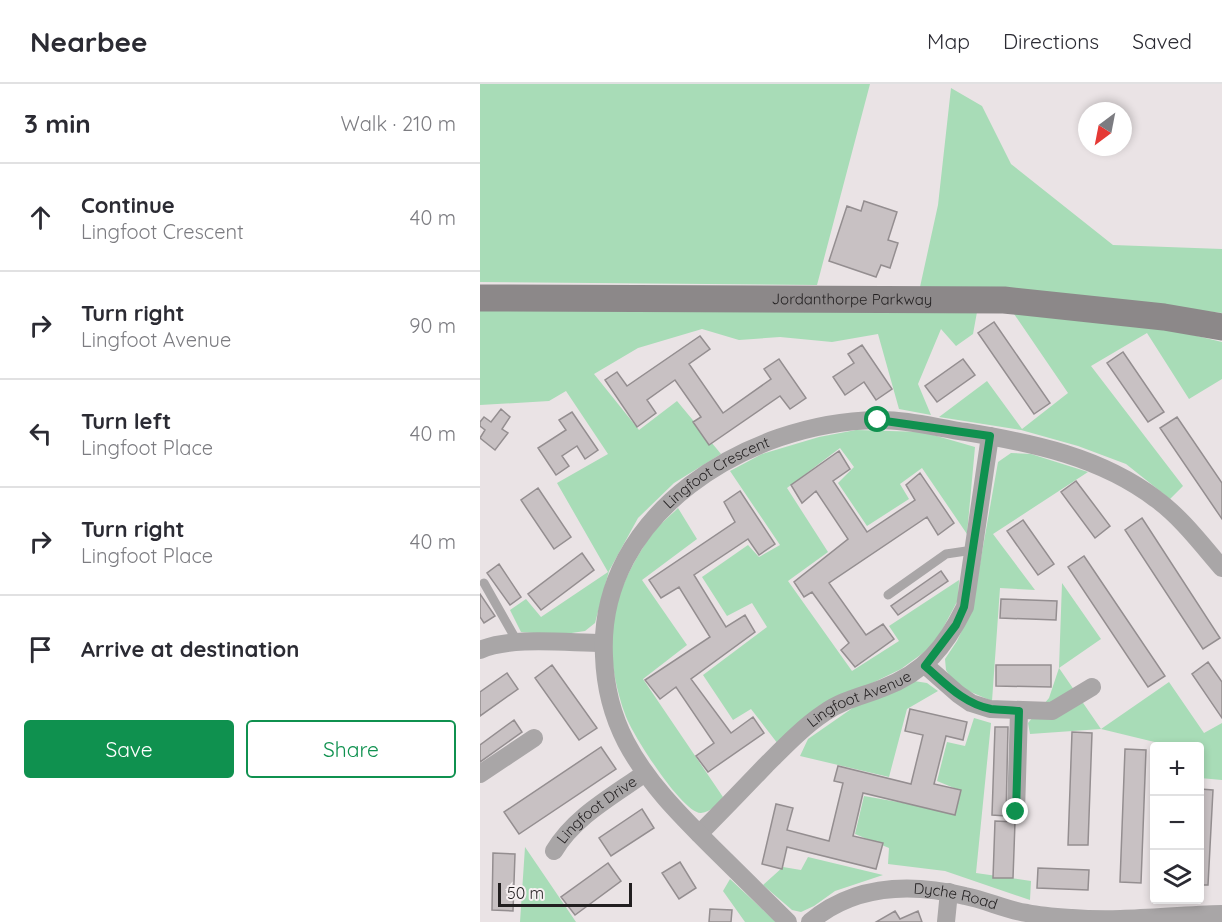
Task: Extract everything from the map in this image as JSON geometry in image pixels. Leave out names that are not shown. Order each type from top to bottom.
[{"type":"main road","name":"Jordanthorpe Parkway","points":[[480,298],[1004,300],[1164,317],[1222,327]]},
{"type":"street","name":"Lingfoot Crescent","points":[[788,922],[672,806],[645,773],[627,743],[615,716],[607,688],[603,643],[605,616],[615,578],[629,552],[662,510],[688,486],[740,453],[798,432],[878,420],[990,436],[1024,442],[1071,455],[1128,481],[1157,499],[1222,567]]},
{"type":"street","name":"Lingfoot Avenue","points":[[699,834],[790,741],[824,712],[853,698],[904,679],[925,666],[951,632],[964,607],[990,436]]},
{"type":"street","points":[[480,650],[491,646],[518,643],[603,643]]},
{"type":"street","points":[[925,666],[958,694],[990,709],[1052,711],[1092,687]]},
{"type":"street","points":[[1016,812],[1019,711]]},
{"type":"street","points":[[480,774],[534,738]]},
{"type":"street","name":"Lingfoot Drive","points":[[554,851],[574,825],[645,773]]},
{"type":"street","name":"Dyche Road","points":[[810,922],[822,912],[845,900],[884,888],[949,892],[1025,913],[1081,919],[1154,921],[1222,914]]},
{"type":"street","points":[[946,922],[949,892]]},
{"type":"lane","points":[[888,595],[946,554],[973,550]]},
{"type":"lane","points":[[484,583],[518,643]]},
{"type":"green space","points":[[480,84],[870,84],[817,285],[480,282]]},
{"type":"green space","points":[[951,88],[982,106],[1011,164],[1113,245],[1222,249],[1222,313],[1126,302],[920,287],[938,205]]},
{"type":"green space","points":[[480,309],[977,312],[973,334],[956,346],[941,329],[918,384],[931,415],[899,409],[878,334],[832,342],[780,337],[739,340],[702,329],[638,348],[594,374],[639,430],[677,401],[721,454],[674,483],[638,518],[609,571],[595,623],[585,631],[558,635],[521,632],[510,610],[526,599],[541,617],[608,572],[557,483],[608,454],[566,391],[549,401],[480,405]]},
{"type":"green space","points":[[1012,311],[1147,324],[1222,342],[1222,379],[1189,399],[1147,333],[1091,366],[1183,486],[1170,499],[1126,464],[1078,446],[1021,430],[939,417],[987,381],[1022,429],[1068,393]]},
{"type":"green space","points":[[856,430],[923,432],[975,447],[967,534],[922,468],[900,484],[909,499],[867,526],[838,483],[854,467],[840,448],[787,488],[828,552],[788,581],[852,671],[899,641],[889,626],[959,580],[958,600],[934,645],[901,669],[862,688],[778,744],[751,709],[733,720],[703,675],[767,627],[752,603],[727,616],[702,577],[748,545],[759,557],[780,545],[730,471],[762,454],[819,437]]},
{"type":"green space","points":[[1011,453],[1031,454],[1088,472],[993,534],[1035,590],[1000,588],[992,701],[954,683],[946,670],[945,659],[957,641],[972,609],[998,462]]},
{"type":"green space","points":[[678,508],[697,539],[642,580],[687,645],[643,679],[723,797],[711,809],[701,813],[682,801],[658,771],[629,724],[616,682],[611,646],[614,614],[621,590],[632,567],[653,533]]},
{"type":"green space","points":[[1062,583],[1101,639],[1059,668]]},
{"type":"green space","points":[[1059,668],[1101,729],[1030,734],[1028,723],[1049,698]]},
{"type":"green space","points":[[914,681],[927,683],[938,691],[907,709],[889,777],[800,756],[808,739],[854,707]]},
{"type":"green space","points":[[1169,682],[1204,733],[1222,723],[1222,780],[1204,778],[1204,742],[1155,742],[1101,729]]},
{"type":"green space","points":[[974,718],[991,723],[976,873],[1031,881],[1030,900],[945,871],[888,864],[889,848],[855,834],[864,796],[954,812],[959,790],[937,781],[947,742],[965,746]]},
{"type":"green space","points":[[525,847],[576,922],[520,922]]},
{"type":"green space","points":[[808,857],[883,875],[835,891],[801,912],[792,910],[763,885],[783,867],[801,870]]},
{"type":"green space","points":[[730,879],[776,922],[745,922],[723,891]]},
{"type":"building","points":[[864,201],[897,212],[888,240],[898,243],[890,268],[881,265],[876,277],[829,261],[847,206],[861,211]]},
{"type":"building","points":[[994,322],[1050,403],[1034,414],[978,333]]},
{"type":"building","points":[[700,336],[710,349],[689,364],[723,413],[771,379],[764,369],[779,359],[806,398],[790,409],[780,396],[709,445],[693,422],[701,417],[675,380],[647,400],[656,413],[637,427],[605,380],[617,372],[627,386]]},
{"type":"building","points":[[862,345],[892,389],[876,400],[864,382],[845,395],[833,377],[854,363],[848,354]]},
{"type":"building","points":[[1123,352],[1164,412],[1148,422],[1107,363]]},
{"type":"building","points":[[963,359],[975,375],[937,402],[925,386]]},
{"type":"building","points":[[501,409],[510,417],[502,429],[508,433],[495,450],[480,438],[485,430],[480,426],[480,422],[484,417],[491,422]]},
{"type":"building","points":[[572,412],[598,450],[585,459],[577,446],[562,456],[569,466],[556,475],[538,448],[566,430],[559,420]]},
{"type":"building","points":[[1177,417],[1222,483],[1222,519],[1160,428]]},
{"type":"building","points":[[839,451],[850,469],[833,481],[867,532],[915,500],[906,485],[920,473],[954,523],[938,535],[927,517],[829,583],[866,635],[883,624],[894,639],[855,667],[841,650],[849,643],[812,592],[804,597],[794,582],[848,539],[816,491],[802,503],[791,485]]},
{"type":"building","points":[[1076,481],[1110,526],[1095,538],[1061,492]]},
{"type":"building","points":[[538,488],[571,537],[554,549],[521,500]]},
{"type":"building","points":[[740,491],[775,544],[759,555],[748,539],[694,575],[726,627],[745,615],[755,632],[691,679],[731,733],[753,717],[764,733],[708,772],[696,756],[714,743],[676,687],[660,699],[645,680],[710,637],[679,587],[661,598],[649,580],[735,522],[724,502]]},
{"type":"building","points":[[1142,518],[1220,638],[1203,649],[1125,530]]},
{"type":"building","points":[[1023,520],[1054,564],[1038,575],[1007,531]]},
{"type":"building","points":[[582,553],[594,570],[541,610],[528,594]]},
{"type":"building","points":[[1084,556],[1165,676],[1148,687],[1068,567]]},
{"type":"building","points":[[499,564],[521,597],[510,605],[487,573]]},
{"type":"building","points":[[941,571],[948,581],[898,615],[891,606]]},
{"type":"building","points":[[480,594],[495,616],[484,623],[480,617]]},
{"type":"building","points":[[1001,599],[1057,601],[1056,620],[1000,618]]},
{"type":"building","points":[[1208,662],[1222,682],[1222,718],[1192,674]]},
{"type":"building","points":[[552,665],[597,728],[579,740],[535,678]]},
{"type":"building","points":[[996,665],[1051,665],[1051,687],[996,686]]},
{"type":"building","points":[[507,673],[518,689],[480,716],[480,692]]},
{"type":"building","points":[[910,709],[967,722],[963,740],[946,736],[934,784],[961,790],[955,815],[863,793],[853,836],[883,843],[876,869],[787,847],[782,869],[762,864],[776,804],[793,808],[787,830],[829,841],[843,783],[834,781],[838,766],[911,784],[923,735],[905,731]]},
{"type":"building","points":[[514,720],[522,732],[480,762],[480,745]]},
{"type":"building","points":[[995,727],[1008,727],[1006,816],[992,815]]},
{"type":"building","points":[[1072,732],[1092,733],[1088,845],[1068,845]]},
{"type":"building","points":[[601,747],[616,769],[519,834],[504,812]]},
{"type":"building","points":[[1125,749],[1146,750],[1141,883],[1120,882]]},
{"type":"building","points":[[1204,789],[1213,790],[1208,885],[1204,885]]},
{"type":"building","points":[[642,809],[654,828],[611,856],[599,838]]},
{"type":"building","points":[[995,821],[1015,822],[1013,878],[993,878]]},
{"type":"building","points":[[493,853],[515,854],[513,911],[492,910]]},
{"type":"building","points":[[680,862],[696,888],[679,899],[662,873]]},
{"type":"building","points":[[608,863],[621,881],[575,915],[561,897]]},
{"type":"building","points":[[1038,868],[1089,870],[1088,890],[1037,888]]},
{"type":"building","points":[[710,909],[732,910],[731,922],[709,922]]},
{"type":"building","points":[[895,911],[900,919],[918,911],[922,922],[876,922]]},
{"type":"route","points":[[878,420],[990,436],[964,607],[956,625],[925,666],[971,702],[990,709],[1019,711],[1016,812]]}]
